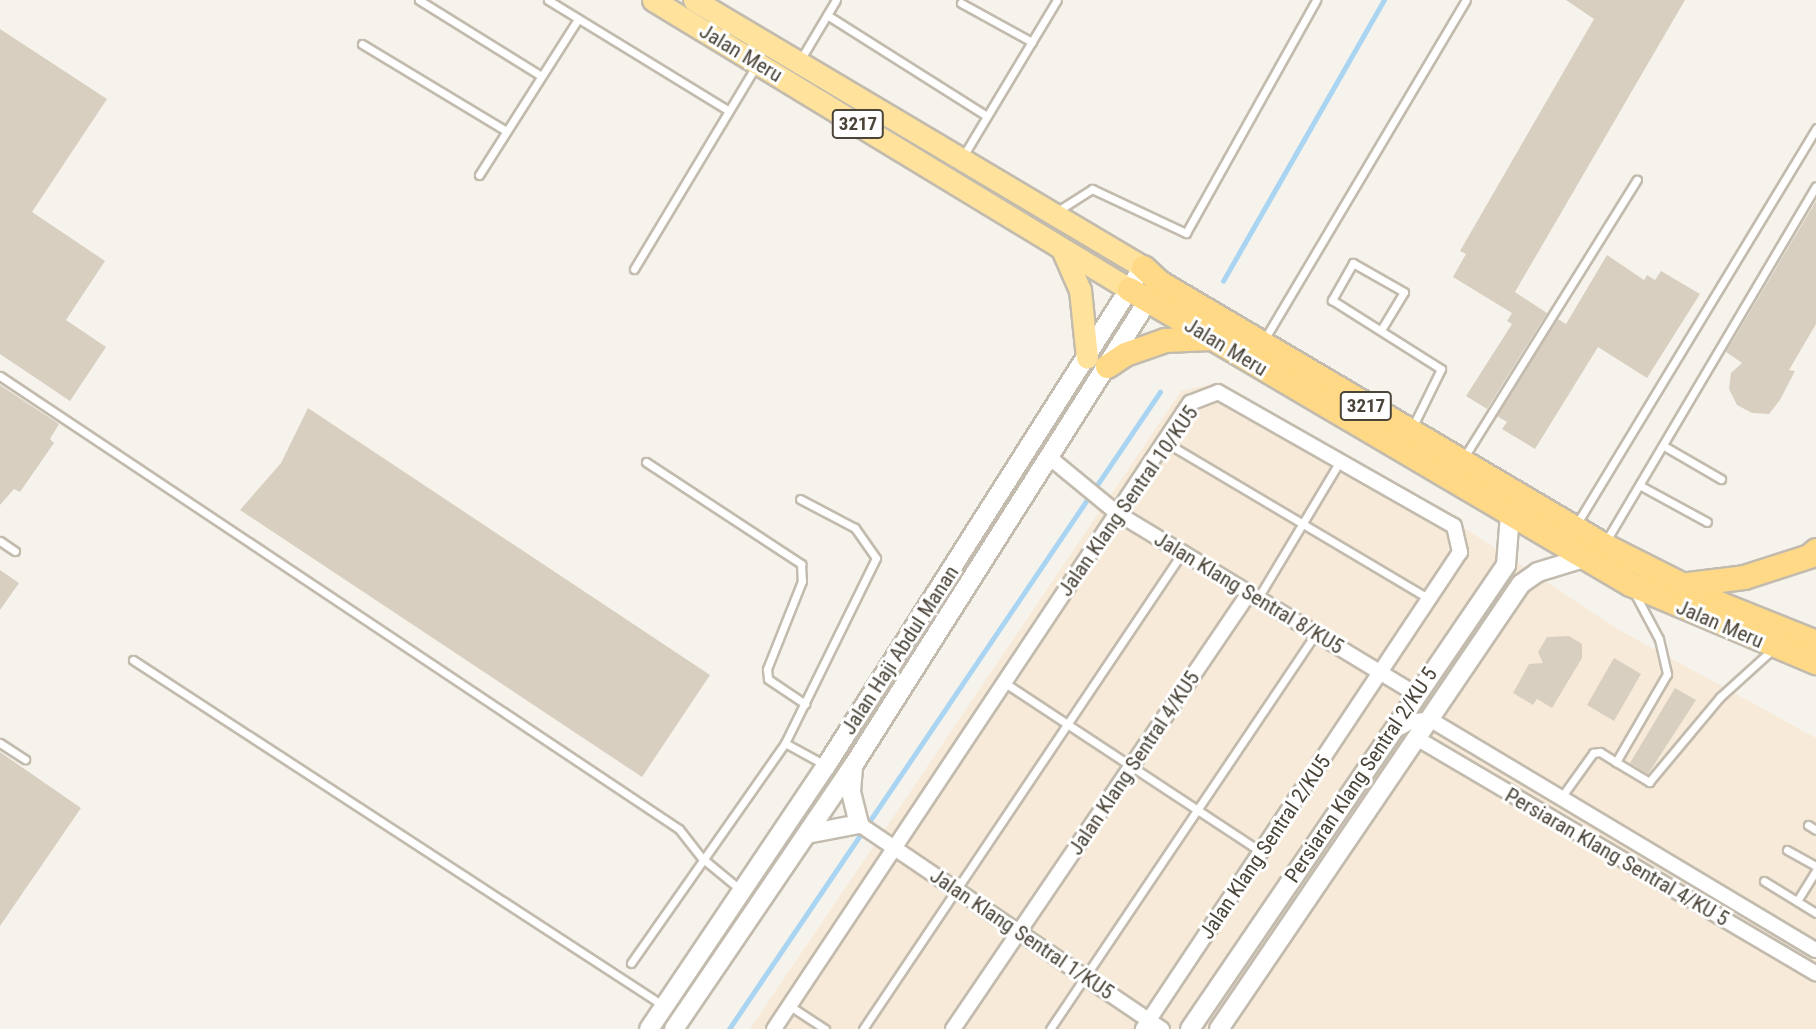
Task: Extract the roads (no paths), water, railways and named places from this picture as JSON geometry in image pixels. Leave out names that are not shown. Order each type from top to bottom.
[{"type":"highway","name":"Jalan Meru","points":[[1145,285],[1262,343],[1461,463],[1604,545],[1680,585],[1816,642]]},
{"type":"highway","name":"Jalan Meru","points":[[1145,285],[1210,338],[1630,584],[1774,647],[1816,662]]},
{"type":"highway","points":[[1097,362],[1165,340],[1210,338]]},
{"type":"highway","points":[[1680,585],[1744,577],[1809,556],[1816,550]]},
{"type":"main road","name":"Jalan Meru","points":[[653,0],[1062,249],[1145,285]]},
{"type":"main road","name":"Jalan Meru","points":[[694,0],[1054,214],[1145,285]]},
{"type":"main road","points":[[1062,249],[1080,290],[1097,362]]},
{"type":"street","name":"Jalan Haji Abdul Manan","points":[[649,1029],[1097,362],[1145,285]]},
{"type":"street","name":"Jalan Haji Abdul Manan","points":[[674,1029],[853,765],[1049,457],[1097,362]]},
{"type":"street","name":"Jalan Klang Sentral 10/KU5","points":[[774,1029],[1190,403],[1218,392],[1456,529],[1458,558],[1382,673]]},
{"type":"street","name":"Jalan Klang Sentral 8/KU5","points":[[1049,457],[1117,513],[1416,694]]},
{"type":"street","name":"Persiaran Klang Sentral 2/KU 5","points":[[1190,1029],[1506,565],[1510,514]]},
{"type":"street","name":"Persiaran Klang Sentral 2/KU 5","points":[[1219,1029],[1521,584],[1538,572],[1584,558]]},
{"type":"street","name":"Jalan Klang Sentral 4/KU5","points":[[953,1029],[1131,766],[1253,595]]},
{"type":"street","name":"Jalan Klang Sentral 2/KU5","points":[[1146,1025],[1382,673]]},
{"type":"street","points":[[1390,733],[1412,721],[1431,720]]},
{"type":"street","name":"Persiaran Klang Sentral 4/KU 5","points":[[1431,720],[1559,800],[1816,950]]},
{"type":"street","name":"Persiaran Klang Sentral 4/KU 5","points":[[1418,739],[1816,973]]},
{"type":"street","points":[[807,834],[859,824],[851,791],[853,765]]},
{"type":"street","points":[[1334,815],[1355,830]]},
{"type":"street","name":"Jalan Klang Sentral 1/KU5","points":[[859,824],[1084,977],[1146,1025],[1162,1029]]},
{"type":"street","points":[[1622,860],[1633,844]]},
{"type":"lane","points":[[419,0],[541,76]]},
{"type":"lane","points":[[548,0],[729,111]]},
{"type":"lane","points":[[799,62],[836,0]]},
{"type":"lane","points":[[962,159],[1057,0]]},
{"type":"lane","points":[[1054,214],[1092,189],[1186,233],[1316,0]]},
{"type":"lane","points":[[1262,343],[1466,0]]},
{"type":"lane","points":[[961,3],[1032,42]]},
{"type":"lane","points":[[827,15],[987,116]]},
{"type":"lane","points":[[479,175],[578,19]]},
{"type":"lane","points":[[362,44],[506,131]]},
{"type":"lane","points":[[634,269],[758,63]]},
{"type":"lane","points":[[1574,528],[1816,128]]},
{"type":"lane","points":[[1461,463],[1637,180]]},
{"type":"lane","points":[[1604,545],[1816,186]]},
{"type":"lane","points":[[1381,330],[1404,292],[1353,263],[1332,300],[1441,369],[1410,432]]},
{"type":"lane","points":[[0,376],[679,829],[702,858],[742,892]]},
{"type":"lane","points":[[1165,442],[1430,600]]},
{"type":"lane","points":[[1664,446],[1721,479]]},
{"type":"lane","points":[[1253,595],[1302,524],[1340,461]]},
{"type":"lane","points":[[646,462],[802,564],[802,581],[766,669],[768,679],[805,704]]},
{"type":"lane","points":[[1641,486],[1707,522]]},
{"type":"lane","points":[[631,963],[785,743],[876,558],[855,528],[800,499]]},
{"type":"lane","points":[[0,541],[15,551]]},
{"type":"lane","points":[[863,1029],[1182,552]]},
{"type":"lane","points":[[1616,762],[1667,674],[1659,639],[1630,584]]},
{"type":"lane","points":[[1050,1029],[1316,633]]},
{"type":"lane","points":[[1559,800],[1593,753],[1600,752],[1649,782],[1720,698],[1774,647]]},
{"type":"lane","points":[[133,660],[664,1007]]},
{"type":"lane","points":[[1004,682],[1262,852]]},
{"type":"lane","points":[[0,743],[25,759]]},
{"type":"lane","points":[[785,743],[826,766]]},
{"type":"lane","points":[[1787,850],[1816,868],[1797,901]]},
{"type":"lane","points":[[1764,881],[1816,913]]},
{"type":"lane","points":[[790,1006],[825,1029]]},
{"type":"waterway","points":[[1223,281],[1384,0]]},
{"type":"waterway","points":[[729,1029],[1160,392]]}]
